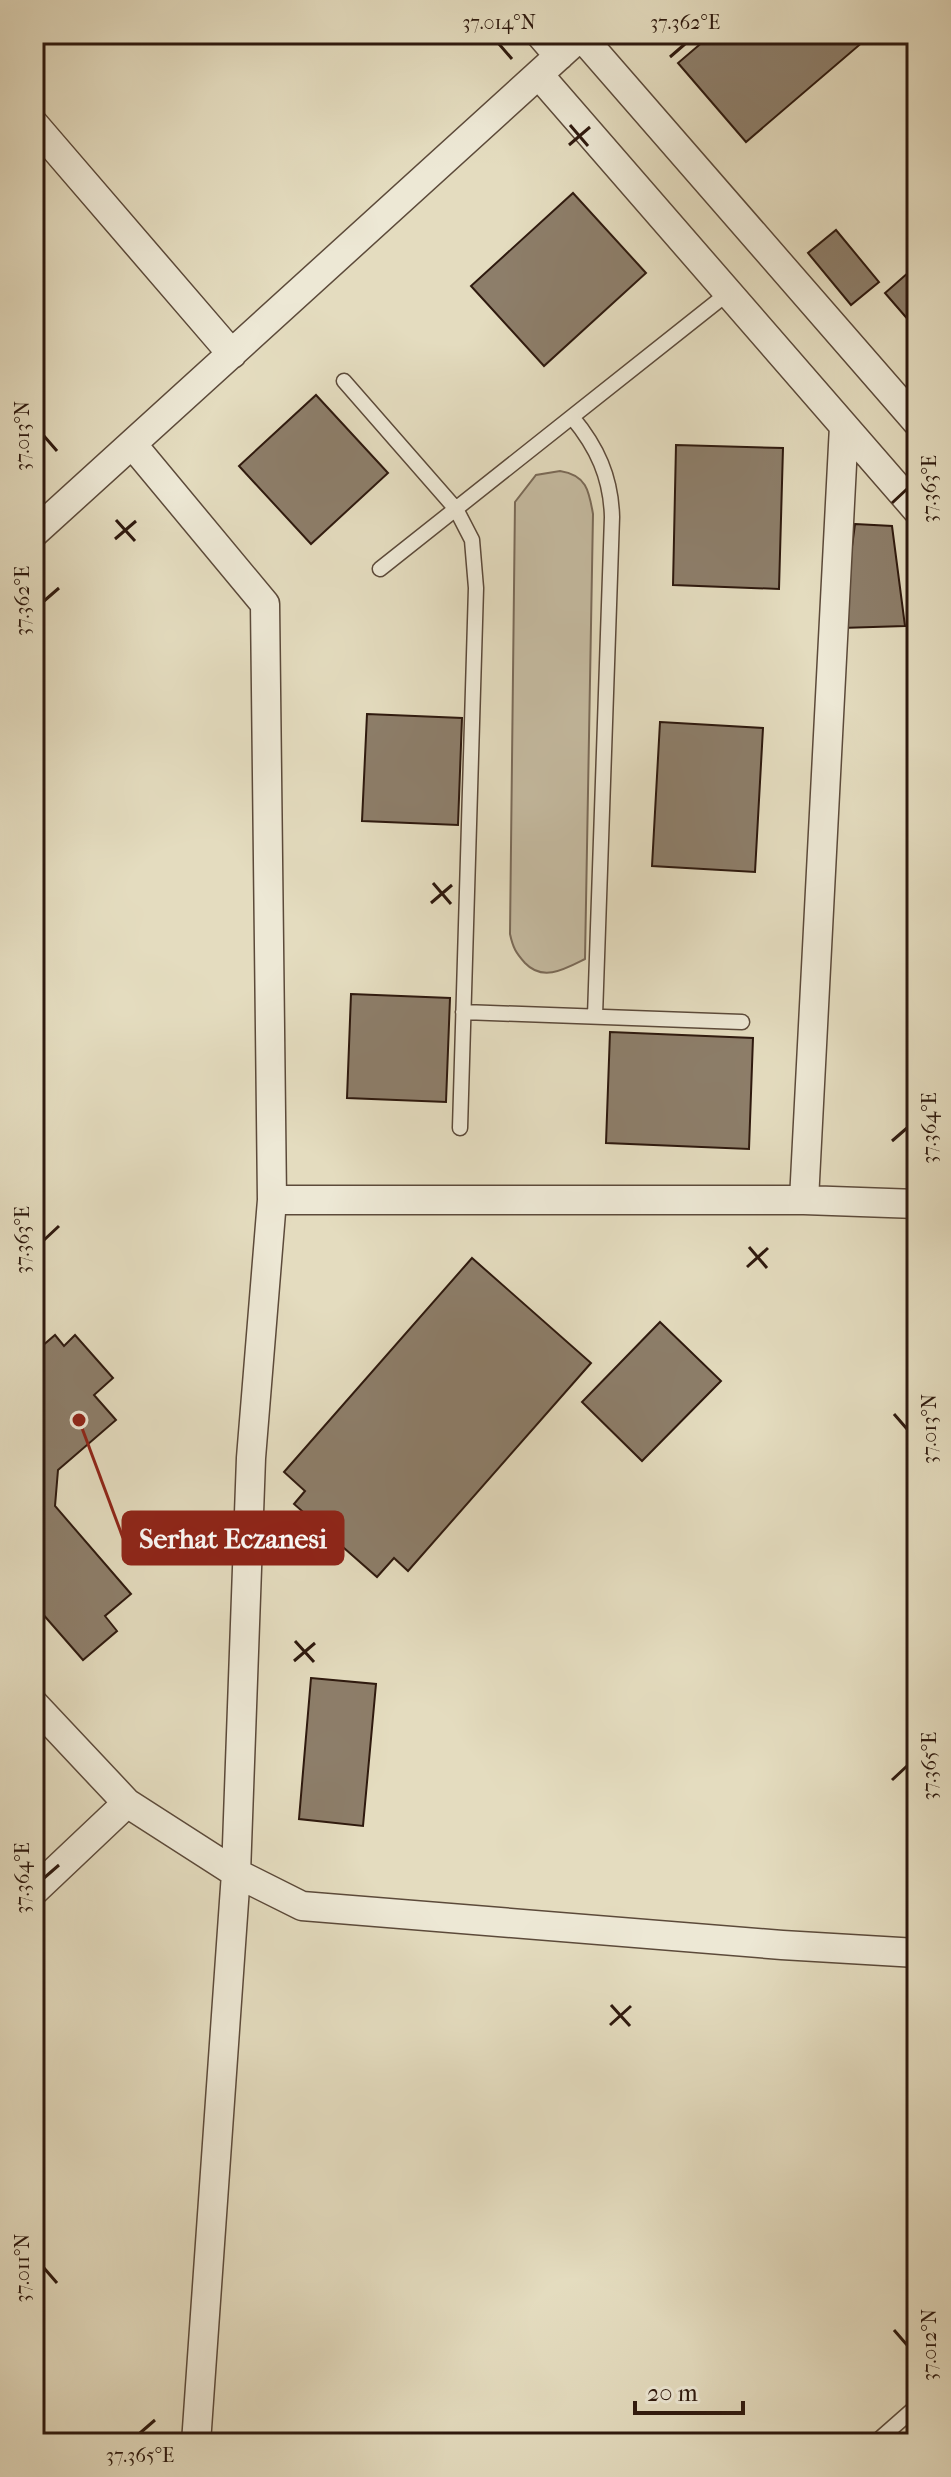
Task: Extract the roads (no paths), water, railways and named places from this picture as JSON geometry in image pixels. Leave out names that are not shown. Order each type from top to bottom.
[{"type":"street","points":[[540,34],[549,65],[728,293],[917,510]]},
{"type":"street","points":[[34,533],[582,35],[917,422]]},
{"type":"street","points":[[34,124],[232,354]]},
{"type":"street","points":[[804,1200],[844,426]]},
{"type":"street","points":[[132,444],[265,604],[272,1200],[251,1458],[236,1873],[196,2443]]},
{"type":"street","points":[[272,1200],[804,1200],[917,1204]]},
{"type":"street","points":[[34,1704],[127,1803],[236,1873],[302,1906],[917,1953]]},
{"type":"street","points":[[34,1891],[127,1803]]},
{"type":"lane","points":[[380,569],[728,293]]},
{"type":"lane","points":[[344,381],[456,509],[472,540],[476,588],[460,1128]]},
{"type":"lane","points":[[572,417],[594,446],[612,498],[595,1016]]},
{"type":"lane","points":[[463,1012],[742,1022]]},
{"type":"lane","points":[[875,2443],[917,2406]]},
{"type":"place","name":"Serhat Eczanesi","points":[[79,1420]]}]
